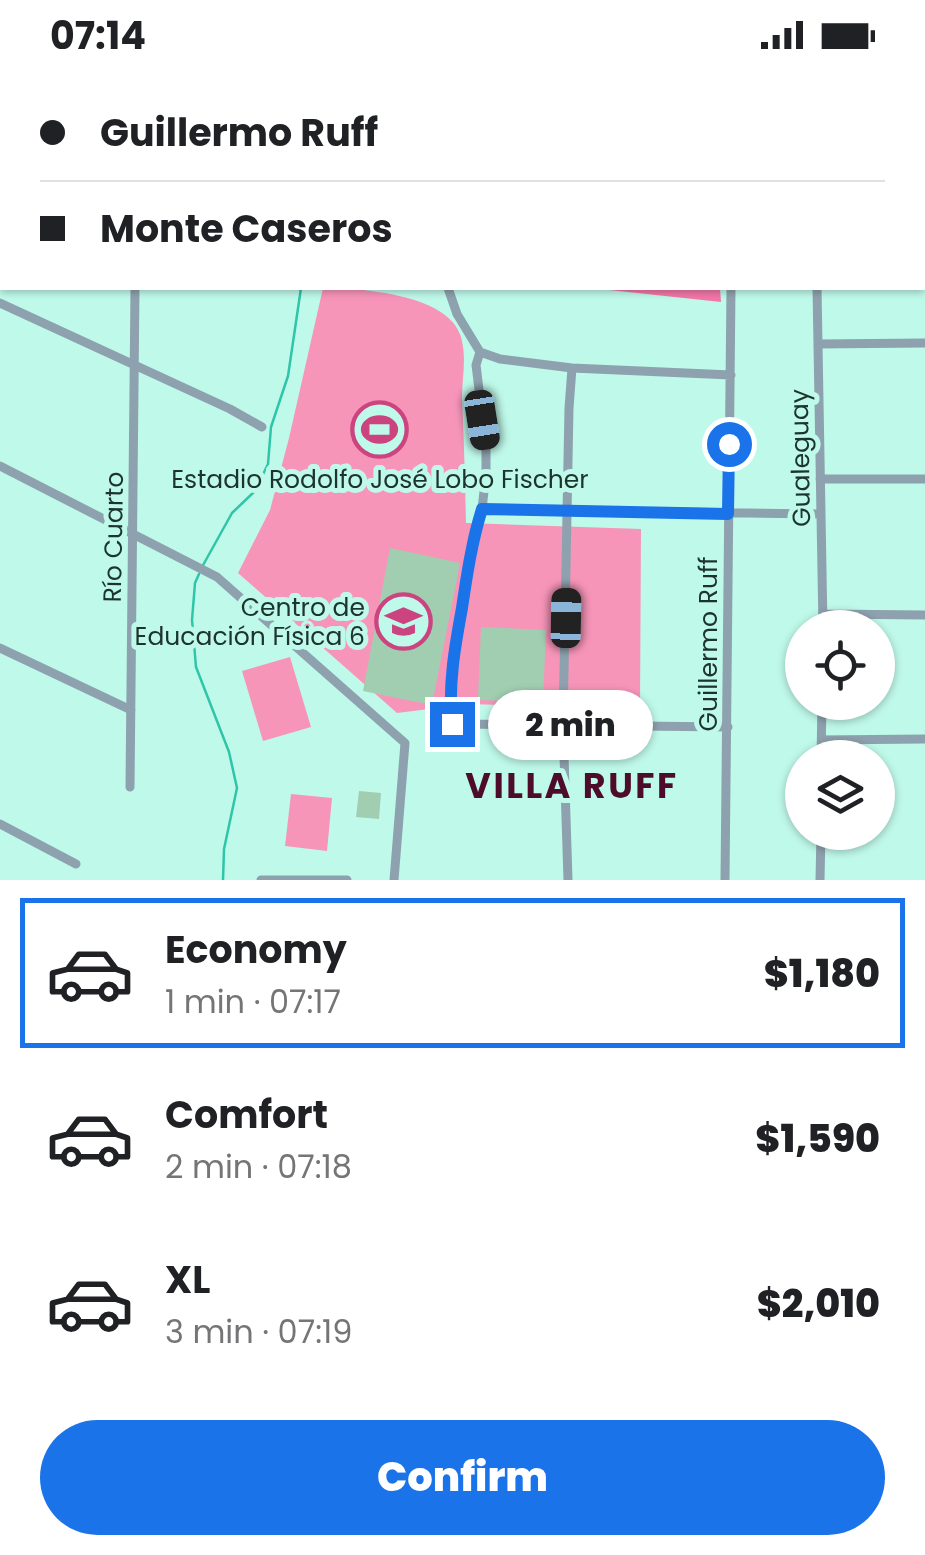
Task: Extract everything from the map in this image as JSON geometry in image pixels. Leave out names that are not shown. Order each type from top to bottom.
[{"type":"street","name":"Río Cuarto","points":[[130,787],[135,290]]},
{"type":"street","points":[[449,290],[457,314],[480,352],[500,359],[572,368],[730,375]]},
{"type":"street","name":"Guillermo Ruff","points":[[725,880],[731,290]]},
{"type":"street","name":"Gualeguay","points":[[817,290],[823,610]]},
{"type":"street","points":[[0,302],[262,428]]},
{"type":"street","points":[[818,344],[925,343]]},
{"type":"street","points":[[480,352],[476,365],[486,446],[482,509],[455,648],[452,724],[728,727]]},
{"type":"street","points":[[568,880],[563,724],[572,368]]},
{"type":"street","points":[[0,466],[217,577],[405,743],[394,880]]},
{"type":"street","points":[[820,479],[925,479]]},
{"type":"street","points":[[482,509],[821,514]]},
{"type":"street","points":[[895,615],[925,615]]},
{"type":"street","points":[[0,648],[131,710]]},
{"type":"street","points":[[822,720],[822,740],[925,739]]},
{"type":"street","points":[[0,824],[76,864]]},
{"type":"street","points":[[820,850],[820,880]]},
{"type":"street","points":[[260,879],[347,880]]},
{"type":"shaded area","points":[[323,290],[380,292],[440,311],[461,337],[464,353],[466,523],[641,529],[640,709],[470,704],[397,713],[238,573],[270,510]]},
{"type":"shaded area","points":[[609,290],[720,290],[721,302]]},
{"type":"shaded area","points":[[290,657],[311,727],[263,741],[242,671]]},
{"type":"shaded area","points":[[291,794],[332,798],[327,851],[285,846]]},
{"type":"building","points":[[390,548],[460,563],[432,705],[363,691]]},
{"type":"building","points":[[481,627],[546,630],[543,702],[478,700]]},
{"type":"building","points":[[359,791],[381,793],[379,819],[356,817]]},
{"type":"waterway","points":[[202,567],[232,513],[255,491],[268,464],[271,427],[288,376],[301,290]]},
{"type":"waterway","points":[[199,574],[192,620],[196,667],[229,752],[237,788],[224,849],[223,880]]},
{"type":"place","name":"Estadio Rodolfo José Lobo Fischer","points":[[380,430]]},
{"type":"place","name":"Centro de Educación Física 6","points":[[404,621]]},
{"type":"district","name":"VILLA RUFF","points":[[572,786]]},
{"type":"route","points":[[452,724],[455,648],[482,509],[728,514],[729,444]]}]
